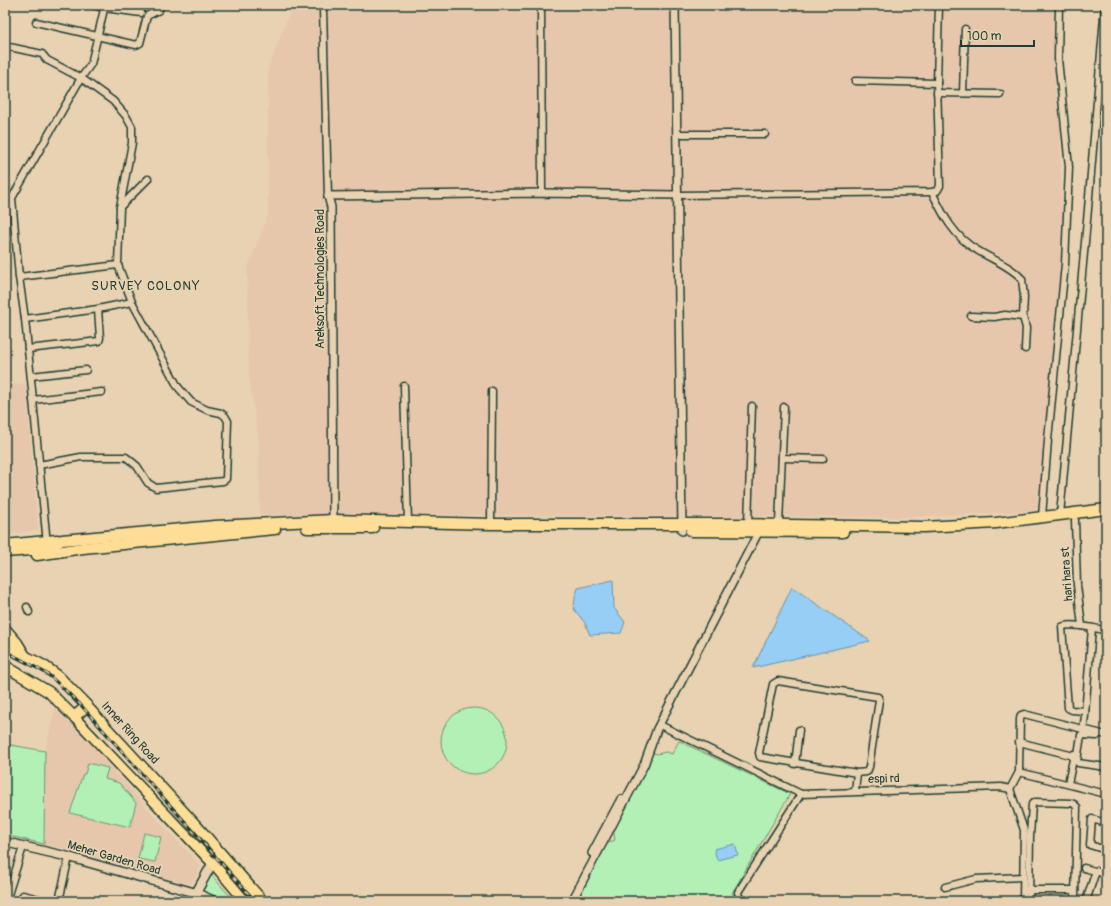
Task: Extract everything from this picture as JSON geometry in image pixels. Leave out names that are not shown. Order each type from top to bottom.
[{"type":"highway","points":[[5,558],[46,554],[83,548],[276,529],[760,527],[909,534],[963,532],[1042,517],[1106,509]]},
{"type":"highway","points":[[5,545],[46,544],[62,540],[215,526],[331,520],[682,527],[748,524],[760,527],[779,524],[924,527],[996,526],[1075,520],[1106,515]]},
{"type":"highway","points":[[5,552],[44,549],[46,544]]},
{"type":"highway","points":[[5,629],[17,643],[25,656]]},
{"type":"highway","name":"Inner Ring Road","points":[[5,646],[44,666],[63,680],[87,706]]},
{"type":"highway","points":[[5,666],[49,692],[74,717],[87,706]]},
{"type":"main road","name":"Inner Ring Road","points":[[87,706],[199,828],[263,901]]},
{"type":"main road","points":[[74,717],[245,901]]},
{"type":"main road","name":"Meher Garden Road","points":[[5,842],[69,857],[195,897],[214,901]]},
{"type":"main road","points":[[195,897],[212,864],[222,855]]},
{"type":"street","points":[[92,5],[141,13]]},
{"type":"street","points":[[36,22],[136,45],[139,44],[147,16],[158,10],[160,5]]},
{"type":"street","points":[[541,5],[542,193]]},
{"type":"street","points":[[675,5],[682,527]]},
{"type":"street","points":[[323,9],[328,196],[542,193],[677,195],[937,191],[940,186],[937,93],[939,5]]},
{"type":"street","points":[[1042,517],[1065,264],[1069,167],[1058,59],[1059,5]]},
{"type":"street","points":[[1060,515],[1105,5]]},
{"type":"street","points":[[46,544],[31,376],[19,277],[12,198],[81,78],[91,64],[104,7]]},
{"type":"street","points":[[963,93],[966,29]]},
{"type":"street","points":[[5,46],[42,54],[47,60],[81,78],[113,101],[126,116],[132,127],[132,143],[120,207],[118,265],[132,302],[178,386],[190,402],[207,410],[221,413],[228,421],[226,480],[223,482],[156,488],[148,483],[137,466],[126,457],[81,457],[39,465]]},
{"type":"street","points":[[855,81],[937,83]]},
{"type":"street","points":[[937,93],[1000,94]]},
{"type":"street","points":[[677,134],[765,134]]},
{"type":"street","points":[[120,207],[148,179]]},
{"type":"street","points":[[932,192],[949,226],[960,237],[968,244],[1021,277],[1024,288],[1023,317],[1026,326],[1025,349]]},
{"type":"street","name":"Areksoft Technologies Road","points":[[328,196],[331,207],[329,365],[331,520]]},
{"type":"street","points":[[19,277],[118,265]]},
{"type":"street","points":[[25,319],[98,309],[132,302]]},
{"type":"street","points":[[28,349],[99,341],[98,309]]},
{"type":"street","points":[[971,316],[994,317],[1005,315],[1023,317]]},
{"type":"street","points":[[31,376],[86,370]]},
{"type":"street","points":[[404,386],[408,522]]},
{"type":"street","points":[[491,524],[492,391]]},
{"type":"street","points":[[33,400],[102,392]]},
{"type":"street","points":[[748,524],[752,406]]},
{"type":"street","points":[[779,524],[784,407]]},
{"type":"street","points":[[782,458],[823,459]]},
{"type":"street","name":"hari hara st","points":[[1075,520],[1077,585],[1082,626]]},
{"type":"street","points":[[572,901],[644,765],[660,725],[760,527]]},
{"type":"street","points":[[1085,714],[1068,708],[1062,628],[1064,625],[1106,630]]},
{"type":"street","points":[[1075,760],[1085,714],[1092,628]]},
{"type":"street","points":[[778,681],[878,697],[879,700],[868,772],[857,773],[795,764],[760,757],[759,752],[773,684],[778,681]]},
{"type":"street","points":[[1027,836],[1010,789],[1019,772],[1020,716],[1024,714],[1106,736]]},
{"type":"street","name":"espi rd","points":[[660,725],[801,794],[1001,787],[1010,789]]},
{"type":"street","points":[[795,764],[799,730]]},
{"type":"street","points":[[1068,784],[1081,735],[1106,736]]},
{"type":"street","points":[[1020,742],[1075,760],[1106,767]]},
{"type":"street","points":[[567,901],[640,763],[646,758]]},
{"type":"street","points":[[1019,772],[1106,794]]},
{"type":"street","points":[[855,791],[857,773]]},
{"type":"street","points":[[743,901],[739,897],[738,892],[801,794]]},
{"type":"street","points":[[1023,901],[1026,890],[1027,836],[1032,804],[1071,803],[1076,806],[1075,901]]},
{"type":"street","points":[[1106,823],[1092,819],[1090,845],[1106,850]]},
{"type":"street","points":[[6,901],[23,847]]},
{"type":"street","points":[[59,901],[69,857]]},
{"type":"street","points":[[1027,859],[1023,877],[1029,901]]},
{"type":"street","points":[[1084,868],[1106,874]]},
{"type":"street","points":[[1086,901],[1096,871]]},
{"type":"street","points":[[946,887],[976,879],[1023,877]]},
{"type":"street","points":[[1026,890],[1075,890]]},
{"type":"street","points":[[23,895],[47,901]]},
{"type":"shaded area","points":[[293,5],[1055,5],[1062,198],[1060,264],[1038,511],[912,517],[260,515],[259,443],[249,375],[247,270],[268,215],[268,68]]},
{"type":"shaded area","points":[[26,384],[38,530],[5,535],[5,385]]},
{"type":"shaded area","points":[[56,705],[165,828],[201,866],[191,885],[44,844],[45,751]]},
{"type":"green space","points":[[474,708],[487,711],[497,718],[504,728],[507,741],[504,754],[497,764],[487,771],[474,774],[461,771],[451,764],[444,754],[441,741],[444,728],[451,718],[461,711]]},
{"type":"green space","points":[[679,741],[790,794],[732,893],[737,901],[575,901],[605,845],[615,840],[613,826],[650,752],[657,754],[666,752],[672,754]]},
{"type":"green space","points":[[5,744],[45,751],[44,844],[5,835]]},
{"type":"green space","points":[[88,763],[108,768],[105,779],[119,783],[136,803],[130,827],[70,813]]},
{"type":"green space","points":[[144,833],[161,837],[155,862],[138,859]]},
{"type":"green space","points":[[211,875],[230,896],[225,901],[199,891],[208,876]]},
{"type":"water","points":[[613,580],[614,608],[625,622],[621,633],[590,635],[585,623],[574,609],[575,597],[578,588]]},
{"type":"water","points":[[792,587],[870,641],[753,668]]},
{"type":"water","points":[[735,844],[738,855],[717,860],[714,849]]},
{"type":"railway","points":[[5,651],[49,675],[79,703],[255,901]]},
{"type":"district","name":"SURVEY COLONY","points":[[146,286]]}]
